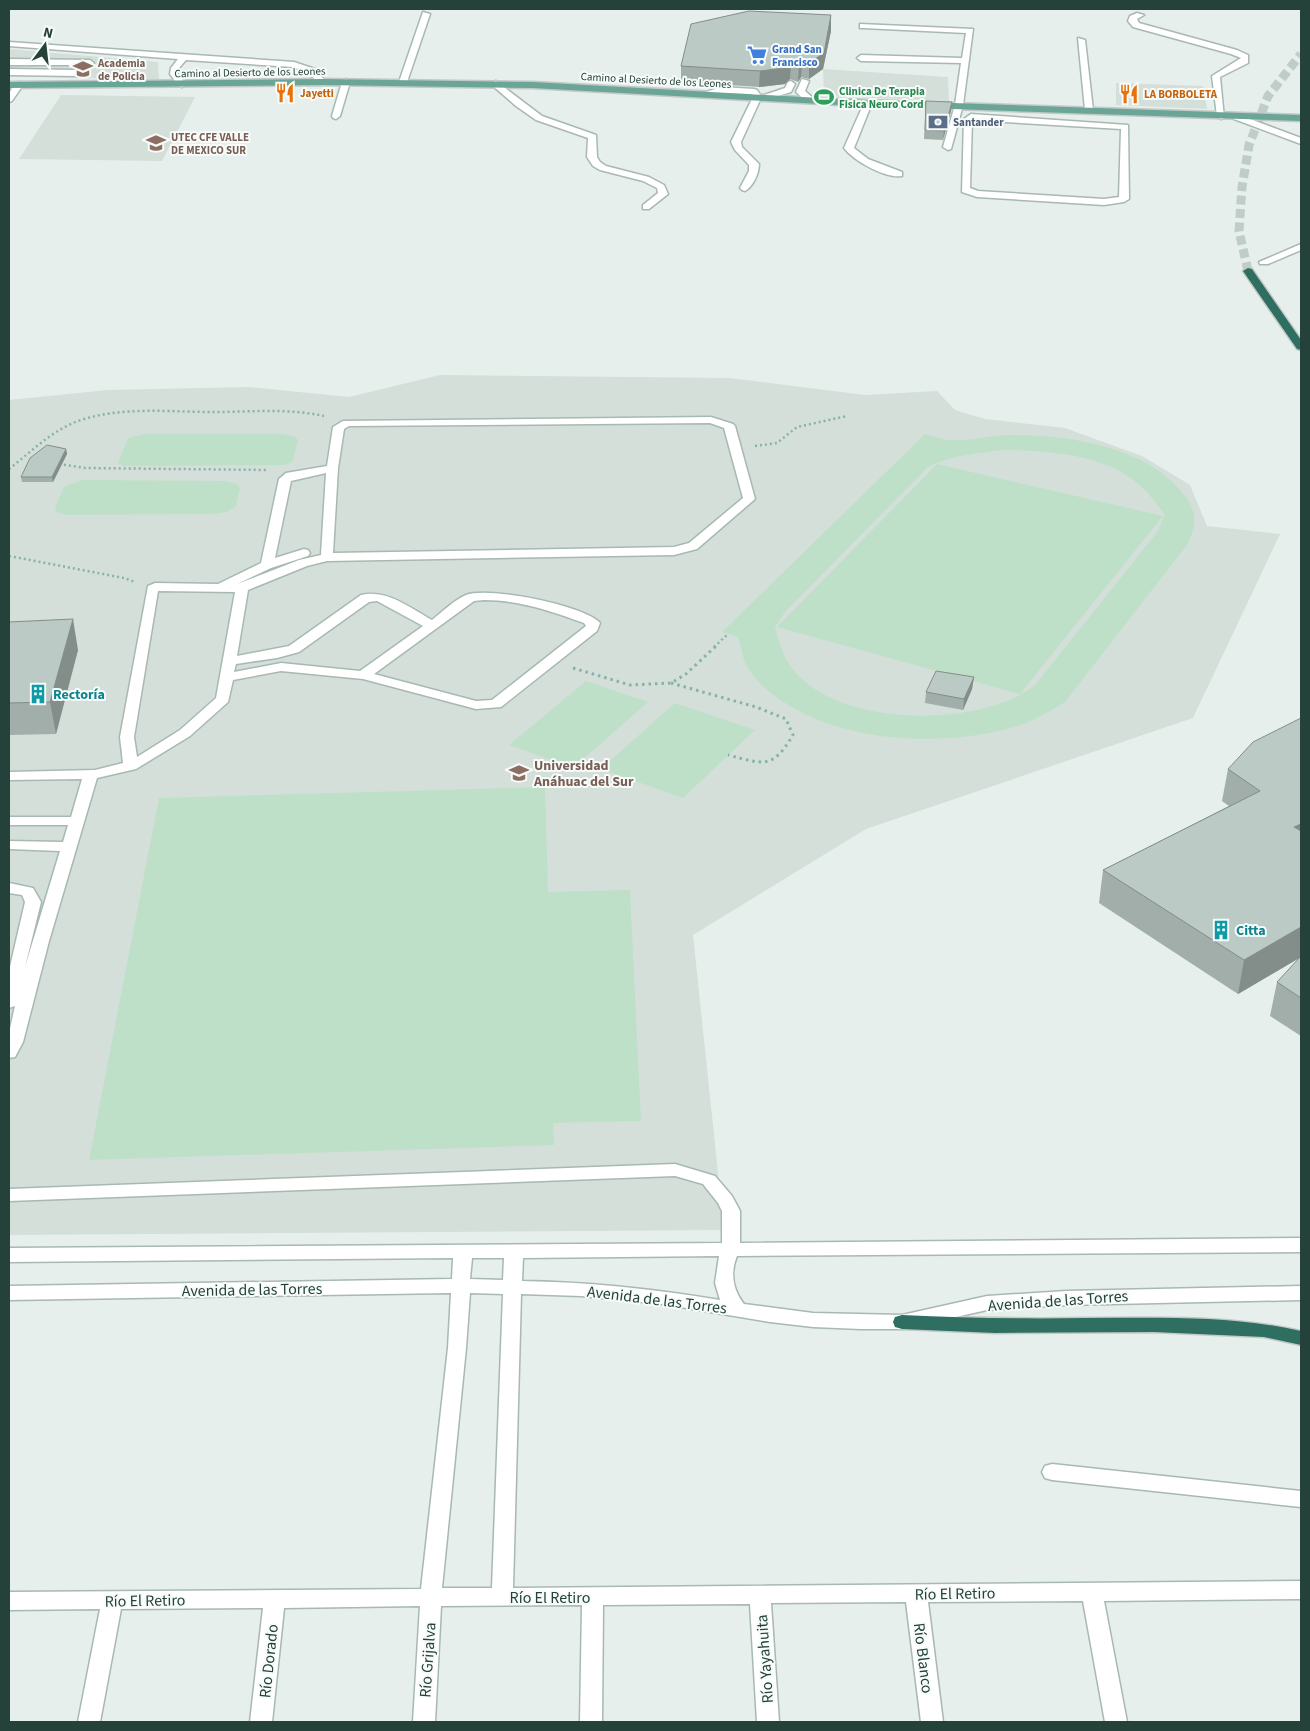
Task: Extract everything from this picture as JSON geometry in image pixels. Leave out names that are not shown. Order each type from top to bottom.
[{"type":"highway","points":[[1248,271],[1301,347]]},
{"type":"highway","points":[[902,1322],[995,1326],[1204,1327],[1264,1330],[1301,1338]]},
{"type":"main road","name":"Camino al Desierto de los Leones","points":[[9,85],[322,82],[496,84],[795,100],[1301,118]]},
{"type":"street","points":[[403,82],[426,14]]},
{"type":"street","points":[[1140,15],[1133,18],[1132,21],[1136,25],[1234,52],[1245,57],[1245,61],[1216,76],[1221,116]]},
{"type":"street","points":[[863,26],[970,31],[959,105],[948,147]]},
{"type":"street","points":[[1081,40],[1089,110]]},
{"type":"street","points":[[9,44],[294,65],[312,71],[322,82]]},
{"type":"street","points":[[182,84],[174,74],[175,68],[184,57]]},
{"type":"street","points":[[861,58],[965,61]]},
{"type":"street","points":[[9,62],[90,63],[82,71],[76,72],[9,72]]},
{"type":"street","points":[[336,116],[346,82]]},
{"type":"street","points":[[805,82],[800,92],[810,100]]},
{"type":"street","points":[[496,84],[509,97],[544,120],[581,130],[593,137],[592,157],[596,164],[603,168],[646,179],[661,187],[663,194],[646,206]]},
{"type":"street","points":[[9,99],[18,85]]},
{"type":"street","points":[[745,188],[754,171],[754,164],[738,148],[736,142],[761,97],[790,87],[795,100]]},
{"type":"street","points":[[868,103],[849,148],[853,154],[864,160],[899,174]]},
{"type":"street","points":[[1072,109],[1072,122]]},
{"type":"street","points":[[1237,117],[1301,141]]},
{"type":"street","points":[[968,118],[1072,122],[1118,124],[1125,127],[1124,199],[1104,202],[977,194],[965,190],[968,118]]},
{"type":"street","points":[[1264,262],[1301,247]]},
{"type":"street","points":[[220,587],[267,565],[327,552],[674,551],[693,546],[747,503],[749,499],[729,426],[711,420],[346,423],[339,427],[332,468],[327,552]]},
{"type":"street","points":[[267,565],[285,479],[290,476],[332,468]]},
{"type":"street","points":[[131,766],[127,737],[152,589],[160,585],[242,588],[327,552]]},
{"type":"street","points":[[9,776],[106,773],[131,766],[212,712],[223,698],[231,661],[242,588]]},
{"type":"street","points":[[227,678],[281,668],[363,675],[486,706],[496,704],[551,662],[592,628],[593,623],[536,602],[489,595],[470,598],[363,675]]},
{"type":"street","points":[[231,661],[277,654],[294,649],[366,598],[379,597],[432,625]]},
{"type":"street","points":[[9,1052],[15,1042],[34,964],[91,773]]},
{"type":"street","points":[[9,822],[78,821]]},
{"type":"street","points":[[9,845],[70,847]]},
{"type":"street","points":[[9,888],[28,891],[33,902],[9,1003]]},
{"type":"street","points":[[9,1195],[675,1170],[709,1180],[726,1200],[731,1211],[730,1249],[726,1261],[724,1283],[727,1295],[738,1309]]},
{"type":"street","points":[[9,1255],[1301,1245]]},
{"type":"street","points":[[502,1597],[514,1250]]},
{"type":"street","name":"Río Grijalva","points":[[424,1722],[431,1598],[457,1348],[463,1251]]},
{"type":"street","name":"Avenida de las Torres","points":[[9,1292],[461,1286],[512,1287],[581,1290],[662,1297],[813,1320],[902,1322],[988,1303],[1142,1295],[1301,1293]]},
{"type":"street","points":[[1052,1472],[1301,1499]]},
{"type":"street","name":"Río El Retiro","points":[[9,1601],[1301,1590]]},
{"type":"street","points":[[1092,1592],[1116,1722]]},
{"type":"street","name":"Río Blanco","points":[[916,1594],[932,1722]]},
{"type":"street","name":"Río Yayahuita","points":[[760,1595],[768,1722]]},
{"type":"street","points":[[591,1722],[593,1596]]},
{"type":"street","name":"Río Dorado","points":[[260,1722],[274,1599]]},
{"type":"street","points":[[88,1722],[112,1600]]},
{"type":"path","points":[[9,469],[53,435],[76,422],[95,416],[124,413],[292,411],[311,413],[346,423]]},
{"type":"path","points":[[735,447],[777,443],[797,427],[847,416]]},
{"type":"path","points":[[23,458],[32,460]]},
{"type":"path","points":[[58,464],[85,468],[268,470],[285,472],[290,476]]},
{"type":"path","points":[[9,556],[124,578],[152,589]]},
{"type":"path","points":[[671,683],[686,674],[728,634]]},
{"type":"path","points":[[551,662],[630,685],[671,683],[756,707],[786,719],[793,735],[784,752],[772,762],[761,763],[728,755]]},
{"type":"shaded area","name":"Academia de Policia","points":[[9,49],[158,62],[159,80],[9,76]]},
{"type":"shaded area","points":[[823,69],[948,77],[949,101],[824,96]]},
{"type":"shaded area","points":[[1116,83],[1203,86],[1207,109],[1116,105]]},
{"type":"shaded area","points":[[61,95],[195,97],[162,161],[19,159]]},
{"type":"shaded area","name":"Universidad Anáhuac del Sur","points":[[440,375],[730,378],[865,395],[937,391],[955,410],[985,419],[1065,428],[1142,456],[1190,485],[1207,526],[1280,534],[1193,718],[866,829],[693,935],[724,1230],[9,1235],[9,400],[108,390],[249,387],[349,397]]},
{"type":"green space","points":[[145,434],[282,434],[294,436],[298,440],[293,461],[285,465],[123,466],[118,463],[128,438]]},
{"type":"green space","points":[[925,434],[957,440],[1000,435],[1029,435],[1076,440],[1100,445],[1145,462],[1164,475],[1186,497],[1193,510],[1193,530],[1187,545],[1065,702],[1037,718],[1007,729],[980,735],[921,739],[861,733],[833,725],[806,715],[766,689],[745,663],[738,637],[722,632]],"holes":[[[1004,450],[1074,456],[1091,460],[1124,473],[1141,486],[1163,512],[1164,516],[1158,531],[1035,685],[1011,699],[982,709],[949,714],[914,716],[880,712],[848,705],[820,692],[798,675],[784,654],[775,627],[785,612],[928,467],[965,455]]]},
{"type":"green space","points":[[937,464],[1163,516],[1020,694],[777,627]]},
{"type":"green space","points":[[82,480],[225,481],[237,484],[240,488],[236,506],[227,512],[214,514],[65,515],[57,512],[55,507],[64,487]]},
{"type":"green space","points":[[586,681],[648,702],[573,768],[509,745]]},
{"type":"green space","points":[[675,703],[755,730],[683,798],[601,769]]},
{"type":"green space","points":[[545,787],[548,892],[630,890],[641,1121],[553,1123],[554,1145],[89,1160],[159,798]]},
{"type":"building","name":"Grand San Francisco","points":[[749,11],[831,15],[824,53],[809,63],[802,61],[799,66],[791,63],[785,68],[760,71],[681,66],[691,24]]},
{"type":"building","name":"Santander","points":[[926,101],[952,102],[944,131],[925,130]]},
{"type":"building","points":[[47,445],[66,449],[52,477],[21,477],[30,458]]},
{"type":"building","points":[[73,619],[50,702],[9,703],[9,622]]},
{"type":"building","points":[[936,671],[974,677],[964,699],[926,692]]},
{"type":"building","points":[[1301,718],[1301,824],[1294,827],[1301,831],[1301,927],[1244,960],[1103,870],[1260,791],[1228,769],[1253,742]]},
{"type":"building","points":[[1301,956],[1301,998],[1277,982]]},
{"type":"tunnel","points":[[1248,271],[1239,231],[1242,187],[1249,145],[1268,96],[1301,54]]},
{"type":"place","name":"Grand San Francisco","points":[[757,55]]},
{"type":"place","name":"Academia de Policia","points":[[83,69]]},
{"type":"place","name":"Jayetti","points":[[285,93]]},
{"type":"place","name":"LA BORBOLETA","points":[[1129,94]]},
{"type":"place","name":"Clinica De Terapia Fisica Neuro Cord","points":[[824,97]]},
{"type":"place","name":"Santander","points":[[938,122]]},
{"type":"place","name":"UTEC CFE VALLE DE MEXICO SUR","points":[[156,143]]},
{"type":"place","name":"Rectoría","points":[[38,694]]},
{"type":"place","name":"Universidad Anáhuac del Sur","points":[[519,773]]},
{"type":"place","name":"Citta","points":[[1221,930]]}]
